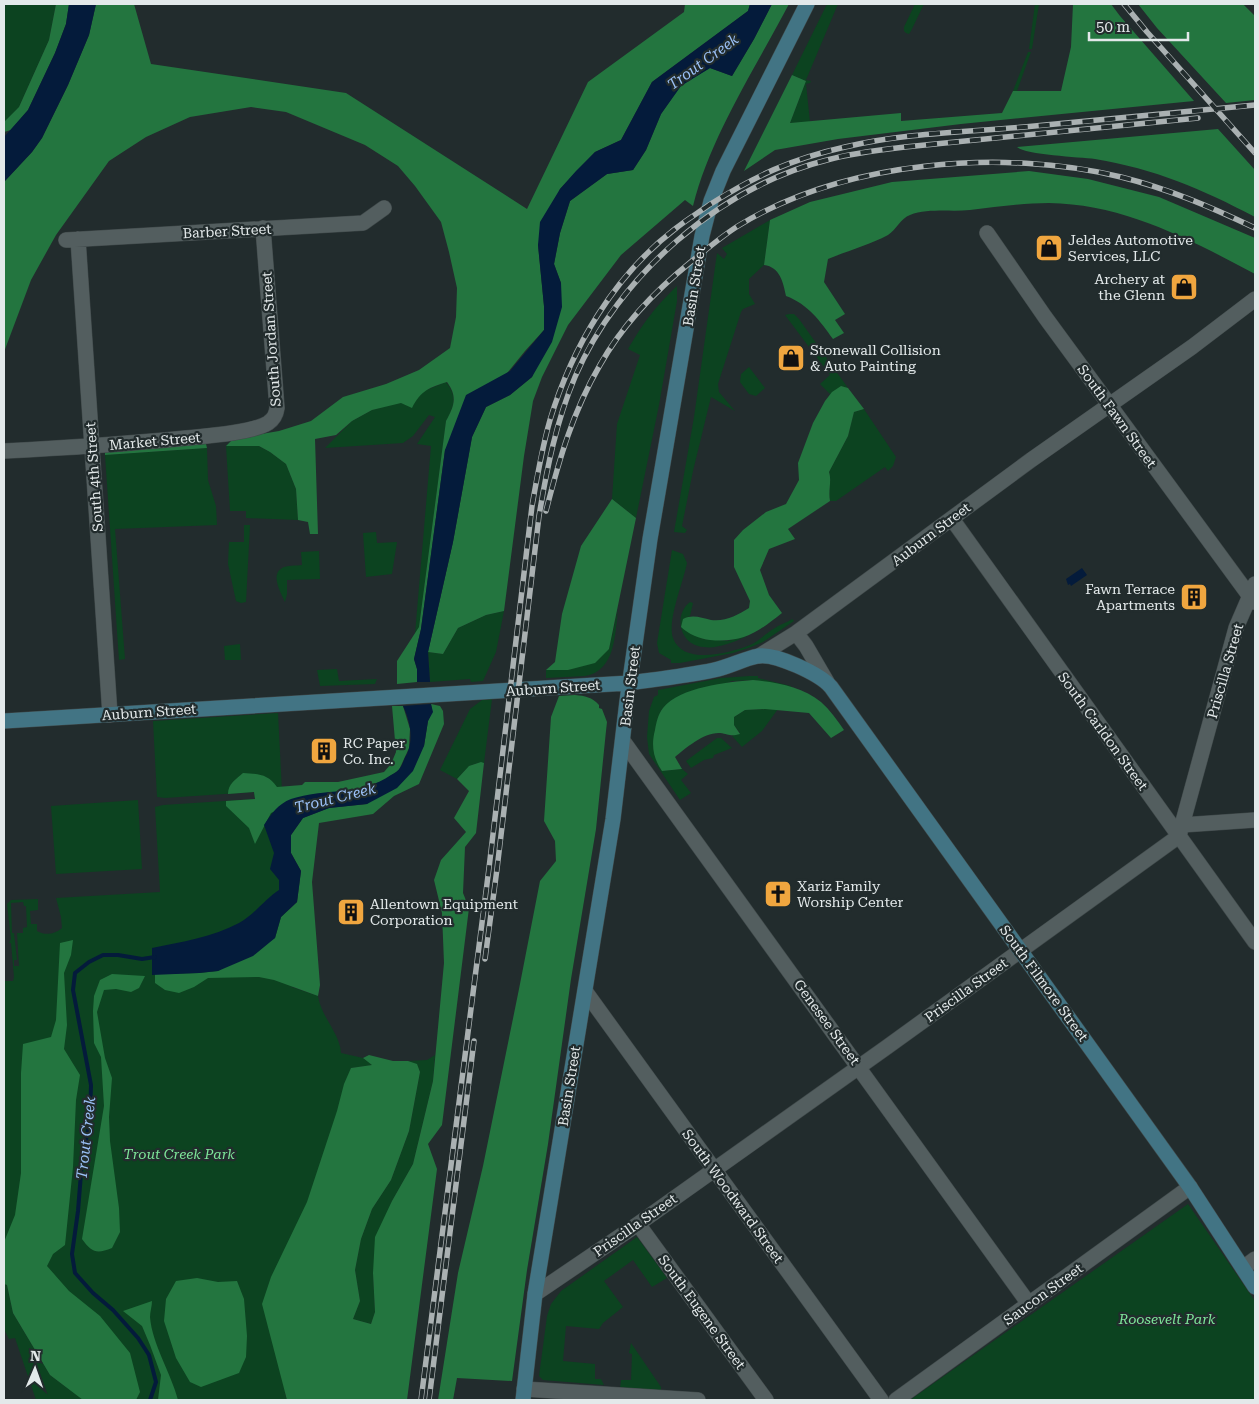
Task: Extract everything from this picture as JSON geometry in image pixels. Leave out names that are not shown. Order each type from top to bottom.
[{"type":"street","name":"Basin Street","points":[[523,1394],[535,1294],[613,819],[650,539],[702,236],[711,201],[723,171],[806,4]]},
{"type":"street","name":"Barber Street","points":[[72,240],[364,223],[384,208]]},
{"type":"street","name":"South Jordan Street","points":[[216,436],[258,428],[276,416],[277,408],[263,228]]},
{"type":"street","name":"South Fawn Street","points":[[987,232],[1045,317],[1110,406],[1253,594]]},
{"type":"street","name":"South 4th Street","points":[[72,240],[92,446],[110,715]]},
{"type":"street","name":"Auburn Street","points":[[4,721],[630,683],[715,670],[760,656],[796,633],[1031,460],[1192,347],[1255,299]]},
{"type":"street","name":"Market Street","points":[[4,451],[216,436]]},
{"type":"street","name":"South Carldon Street","points":[[952,519],[1180,830],[1255,942]]},
{"type":"street","name":"Priscilla Street","points":[[535,1294],[638,1224],[858,1066],[888,1047],[1021,951],[1180,830],[1236,628],[1253,594]]},
{"type":"street","name":"South Filmore Street","points":[[796,633],[806,646],[827,682],[1190,1187],[1249,1264],[1255,1287]]},
{"type":"street","name":"South Filmore Street","points":[[760,656],[785,661],[827,682]]},
{"type":"street","name":"Genesee Street","points":[[623,742],[1029,1304]]},
{"type":"street","points":[[1180,830],[1255,820]]},
{"type":"street","name":"South Woodward Street","points":[[585,992],[881,1400]]},
{"type":"street","name":"Saucon Street","points":[[896,1400],[1190,1187]]},
{"type":"street","name":"South Eugene Street","points":[[638,1224],[766,1400]]},
{"type":"street","points":[[523,1394],[698,1400]]},
{"type":"green space","points":[[6,4],[56,4],[49,40],[19,107],[4,124],[4,11]]},
{"type":"green space","points":[[56,4],[69,4],[66,24],[55,53],[28,110],[11,130],[4,132],[4,122],[19,107],[49,40]]},
{"type":"green space","points":[[96,4],[134,4],[151,64],[346,93],[527,209],[588,82],[684,12],[685,4],[750,4],[748,11],[652,82],[621,140],[595,152],[560,189],[538,245],[544,306],[544,330],[445,450],[421,629],[414,659],[417,669],[417,682],[397,684],[397,661],[419,627],[446,421],[454,402],[453,392],[447,382],[422,393],[412,408],[401,403],[372,410],[352,421],[336,435],[315,439],[318,534],[310,534],[308,522],[298,520],[296,489],[286,464],[259,446],[226,446],[233,439],[279,431],[311,421],[343,397],[386,384],[419,370],[450,348],[456,317],[457,288],[441,222],[398,166],[365,145],[286,112],[251,107],[190,117],[146,137],[109,161],[56,235],[31,280],[4,352],[4,182],[32,152],[42,138],[68,85],[89,35]]},
{"type":"green space","points":[[772,4],[789,4],[722,128],[701,180],[693,206],[685,200],[621,255],[568,325],[542,377],[533,401],[524,456],[504,611],[486,615],[458,628],[443,654],[428,652],[453,542],[472,437],[486,407],[510,395],[532,377],[561,283],[554,264],[560,233],[570,201],[607,174],[633,170],[646,150],[661,114],[681,85],[710,68],[732,76]]},
{"type":"green space","points":[[827,4],[838,4],[806,80],[811,81],[806,84],[810,122],[790,123],[806,81],[792,75]]},
{"type":"green space","points":[[915,4],[924,4],[909,34],[904,31],[904,27]]},
{"type":"green space","points":[[1035,4],[1039,4],[1032,49],[1029,49]]},
{"type":"green space","points":[[1073,4],[1111,4],[1194,101],[961,124],[838,139],[775,150],[744,171],[792,75],[806,81],[790,123],[901,113],[901,121],[1002,113],[1013,91],[1061,91],[1071,47]]},
{"type":"green space","points":[[1138,4],[1243,4],[1255,16],[1255,100],[1226,103],[1157,28]]},
{"type":"green space","points":[[1028,52],[1031,52],[1017,91],[1013,91]]},
{"type":"green space","points":[[1218,129],[1255,170],[1255,217],[1178,181],[1138,168],[1095,159],[1031,152],[1017,147]]},
{"type":"green space","points":[[1029,171],[1088,179],[1159,197],[1255,238],[1255,274],[1156,226],[1104,210],[1077,205],[1049,203],[1020,204],[963,211],[917,213],[901,221],[888,235],[828,259],[824,282],[845,314],[835,320],[844,333],[833,339],[807,308],[786,296],[780,276],[774,269],[764,265],[770,220],[810,202],[892,182]]},
{"type":"green space","points":[[770,220],[764,265],[749,279],[749,294],[755,304],[743,309],[741,312],[718,384],[719,392],[735,411],[711,397],[682,526],[687,530],[685,533],[674,532],[694,417],[717,253],[724,259],[727,254],[722,248]]},
{"type":"green space","points":[[677,286],[677,301],[659,405],[636,518],[612,499],[617,424],[640,355],[628,349],[650,316]]},
{"type":"green space","points":[[794,314],[799,319],[848,388],[841,386],[831,395],[820,384],[830,375],[785,315]]},
{"type":"green space","points":[[749,367],[765,388],[756,396],[749,394],[740,382],[741,374]]},
{"type":"green space","points":[[446,382],[452,392],[453,402],[446,422],[419,627],[415,634],[431,446],[417,444],[435,417],[429,415],[413,436],[403,443],[325,448],[352,421],[372,410],[417,397],[424,391]]},
{"type":"green space","points":[[841,386],[848,388],[864,409],[854,412],[848,436],[829,472],[830,501],[788,529],[795,539],[769,549],[760,570],[769,595],[782,613],[757,631],[731,640],[706,639],[687,632],[681,627],[683,619],[700,617],[721,620],[749,608],[750,601],[734,567],[734,540],[743,530],[766,512],[786,504],[799,480],[798,463],[813,423],[825,401],[832,392]]},
{"type":"green space","points":[[864,409],[896,457],[893,466],[888,471],[885,467],[836,501],[830,501],[829,472],[848,436],[854,412]]},
{"type":"green space","points":[[206,444],[207,448],[105,455],[105,451]]},
{"type":"green space","points":[[226,446],[259,446],[286,464],[296,489],[298,520],[246,518],[246,511],[230,511]]},
{"type":"green space","points":[[207,448],[208,480],[216,506],[217,525],[115,529],[125,659],[119,660],[105,455]]},
{"type":"green space","points":[[612,499],[636,518],[609,649],[595,663],[568,670],[546,670],[555,662],[562,614],[581,546]]},
{"type":"green space","points":[[244,525],[250,525],[246,602],[241,603],[236,601],[228,564],[229,542],[244,542]]},
{"type":"green space","points":[[376,532],[377,543],[397,542],[392,574],[366,577],[363,533]]},
{"type":"green space","points":[[672,550],[683,554],[687,563],[672,622],[673,638],[678,647],[686,652],[696,655],[708,655],[731,651],[753,643],[792,619],[794,621],[763,642],[751,647],[733,653],[671,663],[671,660],[659,653],[657,643]]},
{"type":"green space","points":[[319,551],[320,579],[287,580],[285,602],[277,579],[279,571],[286,566],[302,565],[301,552]]},
{"type":"green space","points":[[690,602],[693,603],[690,616],[683,619],[703,639],[727,641],[748,636],[717,647],[704,647],[692,643],[686,639],[680,620],[685,607]]},
{"type":"green space","points":[[618,609],[612,650],[603,667],[595,673],[585,676],[546,678],[546,670],[568,670],[609,649]]},
{"type":"green space","points":[[504,611],[496,652],[483,681],[471,682],[470,679],[430,682],[428,652],[443,654],[458,628],[486,615]]},
{"type":"green space","points":[[240,644],[241,660],[225,660],[224,646]]},
{"type":"green space","points":[[337,669],[339,681],[377,679],[375,684],[320,686],[317,670]]},
{"type":"green space","points":[[758,676],[758,678],[791,687],[754,680],[732,681],[662,709],[655,733],[655,756],[662,771],[682,769],[688,774],[681,780],[691,793],[680,800],[649,754],[647,737],[649,711],[654,697],[658,695],[658,690],[721,678]]},
{"type":"green space","points":[[753,680],[771,682],[798,689],[814,697],[824,705],[844,730],[831,738],[809,713],[765,709],[745,710],[734,717],[734,725],[740,734],[714,733],[708,735],[690,745],[675,757],[682,769],[662,771],[655,756],[653,741],[657,719],[663,708],[671,701],[692,690],[730,682]]},
{"type":"green space","points":[[575,695],[594,700],[599,705],[599,708],[602,709],[607,722],[596,829],[571,979],[512,1381],[457,1378],[453,1400],[438,1400],[458,1273],[483,1166],[540,881],[556,861],[555,841],[544,821],[551,717],[559,696]]},
{"type":"green space","points":[[492,699],[484,763],[472,765],[457,779],[440,770],[470,709],[482,700]]},
{"type":"green space","points":[[431,704],[440,706],[443,711],[444,724],[419,784],[394,796],[373,814],[319,823],[312,882],[320,985],[318,996],[274,980],[259,977],[208,978],[194,987],[179,993],[165,990],[155,983],[155,974],[218,971],[275,938],[281,917],[297,902],[301,871],[291,853],[291,835],[303,818],[329,808],[367,804],[424,746],[428,721],[432,712]]},
{"type":"green space","points":[[392,706],[403,706],[410,729],[409,748],[399,770],[383,781],[355,790],[316,794],[271,813],[255,844],[249,828],[226,806],[226,801],[255,799],[254,792],[228,794],[229,787],[235,780],[243,773],[258,774],[270,779],[277,787],[302,785],[305,782],[338,782],[384,772],[391,764],[396,752]]},
{"type":"green space","points":[[778,709],[762,731],[742,747],[732,736],[740,733],[734,725],[734,717],[745,710]]},
{"type":"green space","name":"Trout Creek Park","points":[[278,713],[292,987],[318,996],[340,1046],[341,1053],[363,1058],[373,1065],[351,1068],[285,1393],[287,1400],[36,1400],[15,1338],[9,1339],[4,1329],[4,1284],[7,1285],[13,1313],[50,1375],[70,1390],[6,1237],[4,1242],[4,981],[13,981],[14,977],[11,943],[9,943],[11,939],[7,904],[11,900],[38,899],[38,910],[30,911],[31,924],[37,924],[37,931],[50,934],[62,928],[56,898],[160,892],[155,807],[255,799],[254,792],[157,797],[153,721]],"holes":[[[23,902],[24,906],[26,906],[27,927],[23,928],[23,933],[17,933],[19,966],[14,966],[14,960],[17,960],[14,933],[12,933],[11,903]]]},
{"type":"green space","points":[[717,738],[721,738],[732,748],[714,755],[713,758],[704,760],[691,768],[686,761]]},
{"type":"green space","points":[[481,762],[484,763],[476,833],[465,847],[463,893],[469,908],[442,1125],[428,1144],[437,1169],[407,1400],[287,1400],[262,1304],[271,1277],[307,1202],[344,1084],[351,1068],[372,1065],[363,1058],[369,1055],[417,1064],[420,1072],[409,1131],[391,1180],[372,1209],[361,1239],[355,1270],[360,1301],[353,1319],[371,1324],[375,1312],[373,1273],[375,1237],[392,1201],[413,1164],[433,1081],[444,963],[442,913],[434,880],[441,860],[466,832],[454,818],[469,791],[457,779],[469,766]]},
{"type":"green space","points":[[138,800],[142,869],[56,874],[51,806]]},
{"type":"green space","points":[[73,940],[71,955],[64,973],[67,1025],[64,1049],[80,1075],[76,1100],[73,1167],[65,1245],[53,1254],[47,1266],[69,1291],[100,1316],[130,1353],[140,1392],[136,1400],[83,1400],[50,1375],[13,1313],[7,1285],[4,1284],[4,1242],[15,1215],[21,1173],[21,1073],[23,1044],[51,1037],[56,1020],[60,943]]},
{"type":"green space","points":[[112,974],[145,976],[139,988],[131,992],[116,989],[104,990],[97,1012],[105,1058],[112,1078],[109,1117],[110,1141],[119,1208],[120,1232],[112,1248],[95,1251],[82,1239],[104,1106],[101,1057],[94,1043],[93,1011],[94,996],[100,980]]},
{"type":"green space","points":[[435,1055],[433,1081],[413,1164],[392,1201],[373,1273],[375,1312],[371,1324],[353,1319],[360,1301],[355,1270],[361,1239],[372,1209],[391,1180],[409,1131],[420,1072],[417,1065],[408,1061],[427,1060]]},
{"type":"green space","name":"Roosevelt Park","points":[[1188,1204],[1255,1301],[1255,1400],[910,1400]]},
{"type":"green space","points":[[637,1237],[667,1278],[652,1287],[633,1260],[604,1281],[623,1307],[603,1323],[599,1329],[566,1326],[563,1361],[595,1364],[595,1379],[601,1379],[604,1385],[543,1380],[539,1376],[547,1316],[551,1304],[561,1291]]},
{"type":"green space","points":[[197,1278],[218,1282],[237,1281],[244,1299],[247,1336],[246,1357],[239,1373],[201,1387],[190,1382],[176,1358],[164,1321],[166,1299],[176,1281]]},
{"type":"green space","points":[[152,1301],[151,1327],[178,1400],[158,1400],[161,1375],[150,1345],[142,1326],[123,1311]]},
{"type":"green space","points":[[631,1343],[661,1387],[661,1391],[620,1389],[621,1380],[631,1380],[632,1354],[629,1353]]},
{"type":"water","points":[[69,4],[96,4],[89,35],[68,85],[42,138],[32,152],[4,182],[4,137],[28,110],[55,53],[66,24]]},
{"type":"water","points":[[750,4],[772,4],[732,76],[710,68],[681,86],[661,114],[646,150],[633,170],[607,174],[570,201],[560,233],[554,264],[561,283],[562,307],[552,342],[532,377],[510,395],[486,407],[472,437],[453,542],[428,652],[430,682],[417,682],[417,669],[414,659],[421,629],[445,450],[466,395],[510,371],[544,330],[544,306],[538,245],[540,222],[560,189],[576,171],[595,152],[621,140],[652,82],[748,11]]},
{"type":"water","points":[[1082,568],[1087,575],[1071,586],[1070,584],[1068,585],[1066,579]]},
{"type":"water","points":[[431,704],[433,712],[428,721],[424,746],[413,771],[397,788],[367,804],[329,808],[303,818],[291,835],[291,853],[301,871],[297,902],[281,917],[275,938],[253,956],[218,971],[152,975],[152,948],[197,938],[229,928],[244,920],[279,890],[279,880],[270,869],[274,853],[264,825],[275,810],[291,799],[368,786],[380,782],[395,773],[402,765],[407,754],[411,736],[408,718],[403,706]]},
{"type":"waterway","name":"Trout Creek","points":[[150,1400],[156,1382],[149,1355],[138,1338],[113,1310],[93,1293],[75,1273],[72,1254],[82,1161],[90,1119],[91,1085],[73,990],[75,973],[89,962],[103,955],[118,955],[142,959],[155,957]]},
{"type":"railway","points":[[1124,4],[1255,153]]},
{"type":"railway","points":[[421,1400],[489,868],[532,506],[550,420],[559,393],[570,366],[598,315],[614,291],[633,268],[679,226],[742,185],[807,157],[867,142],[912,136],[1255,105]]},
{"type":"railway","points":[[485,959],[545,480],[568,394],[594,340],[617,304],[645,271],[677,241],[712,214],[749,191],[787,173],[827,160],[905,147],[1198,118]]},
{"type":"railway","points":[[546,511],[574,418],[590,382],[619,336],[653,296],[720,238],[738,226],[780,204],[826,187],[874,174],[925,166],[975,163],[1026,163],[1075,168],[1139,182],[1190,199],[1255,228]]},
{"type":"railway","points":[[429,1400],[474,1041]]},
{"type":"place","name":"Jeldes Automotive Services, LLC","points":[[1049,248]]},
{"type":"place","name":"Archery at the Glenn","points":[[1184,287]]},
{"type":"place","name":"Stonewall Collision & Auto Painting","points":[[791,358]]},
{"type":"place","name":"Fawn Terrace Apartments","points":[[1194,597]]},
{"type":"place","name":"RC Paper Co. Inc.","points":[[324,751]]},
{"type":"place","name":"Xariz Family Worship Center","points":[[778,894]]},
{"type":"place","name":"Allentown Equipment Corporation","points":[[351,912]]}]
